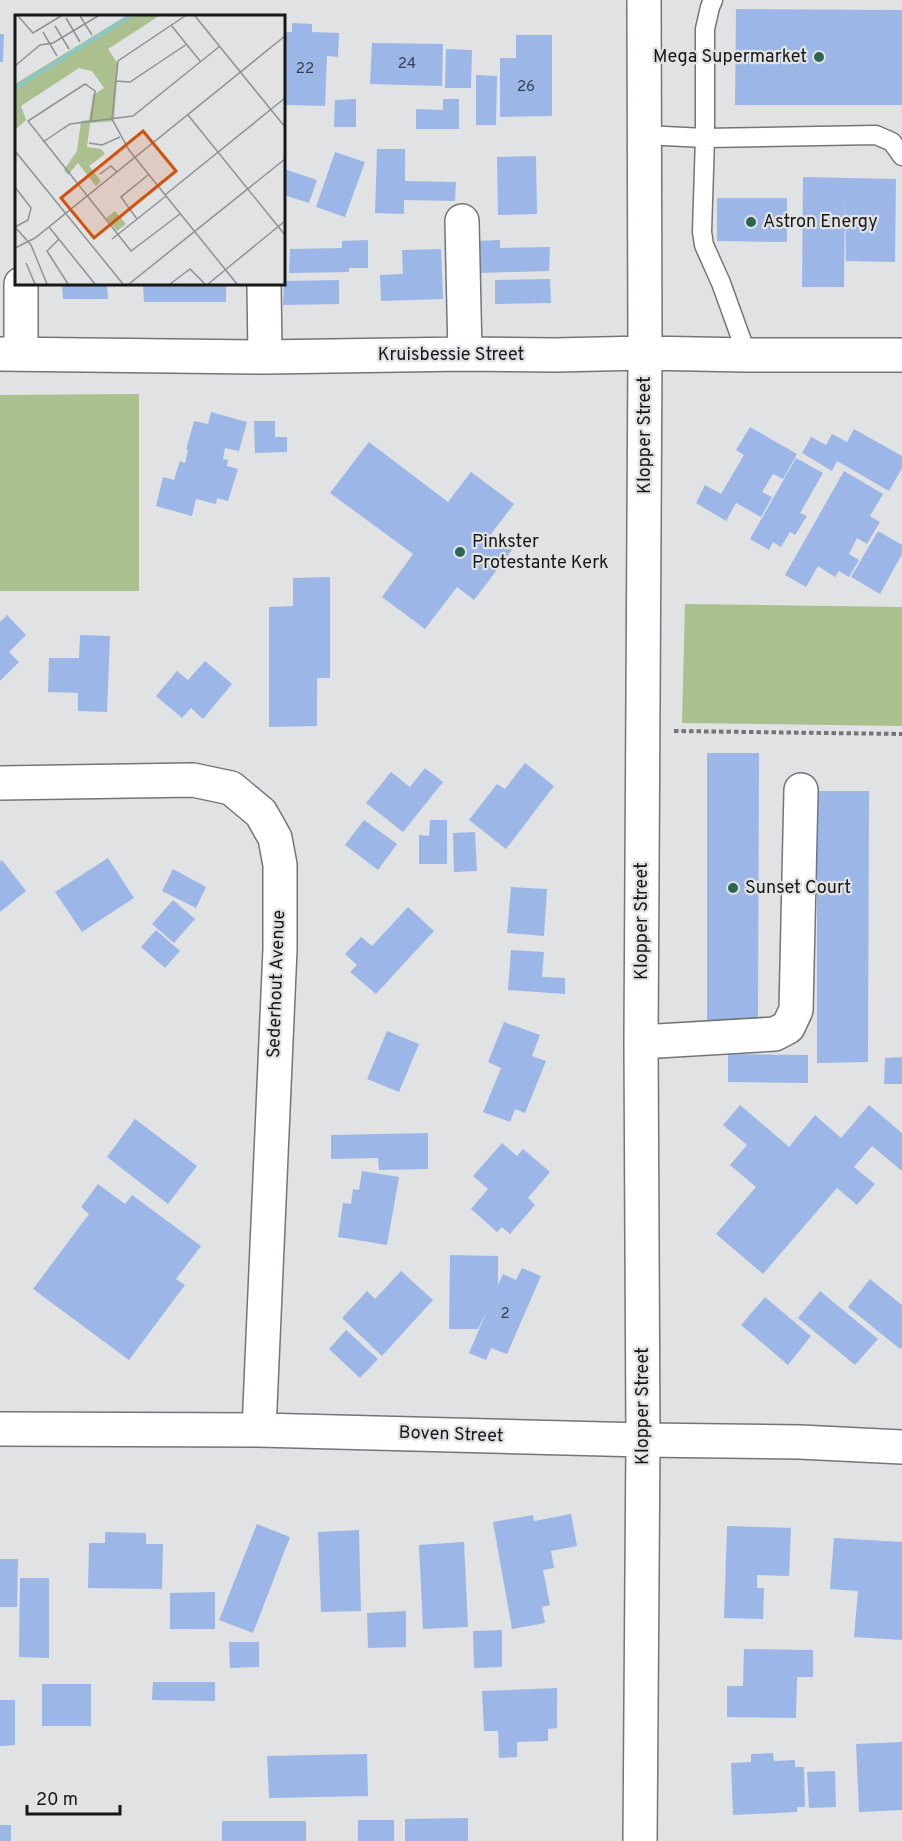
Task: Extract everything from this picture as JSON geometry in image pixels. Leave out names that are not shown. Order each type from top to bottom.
[{"type":"street","name":"Klopper Street","points":[[640,1841],[643,1440],[641,1042],[645,353],[644,0]]},
{"type":"street","points":[[462,221],[465,354]]},
{"type":"street","points":[[11,354],[21,285]]},
{"type":"street","points":[[264,285],[265,357]]},
{"type":"street","name":"Kruisbessie Street","points":[[11,354],[265,357],[645,353],[902,355]]},
{"type":"street","name":"Sederhout Avenue","points":[[0,783],[193,780],[231,788],[261,813],[275,838],[280,865],[280,949],[259,1430]]},
{"type":"street","points":[[641,1042],[776,1034],[788,1027],[796,1010],[801,790]]},
{"type":"street","name":"Boven Street","points":[[0,1429],[259,1430],[800,1442],[902,1447]]},
{"type":"lane","points":[[713,0],[705,29],[702,232],[704,245],[721,283],[747,355]]},
{"type":"lane","points":[[644,135],[705,138],[876,135],[892,142],[902,156]]},
{"type":"path","points":[[643,730],[902,734]]},
{"type":"green space","points":[[139,394],[139,591],[0,591],[0,395]]},
{"type":"green space","points":[[685,604],[902,607],[902,726],[682,723]]},
{"type":"building","name":"Mega Supermarket","points":[[736,9],[902,10],[902,105],[735,105]]},
{"type":"building","points":[[292,23],[312,24],[312,32],[339,33],[338,57],[327,56],[325,106],[285,105],[285,32],[292,32]]},
{"type":"building","points":[[0,34],[4,34],[3,62],[0,62]]},
{"type":"building","points":[[516,35],[552,35],[552,116],[500,117],[500,58],[516,58]]},
{"type":"building","points":[[372,43],[443,44],[442,86],[370,84]]},
{"type":"building","points":[[446,49],[472,50],[471,88],[445,88]]},
{"type":"building","points":[[476,75],[497,76],[496,125],[476,125]]},
{"type":"building","points":[[356,99],[356,127],[334,127],[335,100]]},
{"type":"building","points":[[443,99],[459,99],[459,129],[416,129],[416,109],[443,110]]},
{"type":"building","points":[[377,149],[405,149],[405,181],[456,182],[455,201],[404,200],[404,214],[375,213]]},
{"type":"building","points":[[335,152],[365,162],[345,217],[316,207]]},
{"type":"building","points":[[536,156],[537,214],[498,215],[497,157]]},
{"type":"building","points":[[285,169],[317,180],[309,203],[285,195]]},
{"type":"building","points":[[803,177],[896,179],[895,262],[846,261],[845,198],[844,287],[802,287]]},
{"type":"building","points":[[717,198],[787,198],[787,242],[717,241]]},
{"type":"building","points":[[368,240],[368,268],[349,268],[349,272],[289,273],[290,249],[342,248],[342,241]]},
{"type":"building","points":[[500,240],[500,248],[550,247],[549,271],[479,273],[478,241]]},
{"type":"building","points":[[441,249],[443,299],[381,301],[380,275],[403,274],[402,250]]},
{"type":"building","points":[[550,279],[551,303],[495,304],[495,280]]},
{"type":"building","points":[[339,280],[339,304],[283,305],[285,281]]},
{"type":"building","points":[[62,285],[107,285],[108,299],[63,299]]},
{"type":"building","points":[[143,285],[226,285],[226,302],[144,302]]},
{"type":"building","points":[[211,412],[247,422],[239,451],[225,448],[223,459],[228,460],[227,466],[238,469],[228,501],[217,498],[216,504],[196,499],[192,516],[156,506],[163,477],[174,480],[180,461],[185,463],[194,421],[208,424]]},
{"type":"building","points":[[254,421],[275,421],[275,437],[287,437],[287,452],[255,453]]},
{"type":"building","points":[[750,427],[797,454],[783,479],[773,474],[762,492],[772,497],[761,517],[736,503],[726,521],[696,503],[705,485],[721,494],[744,455],[736,450]]},
{"type":"building","points":[[854,429],[902,456],[902,468],[889,491],[837,461],[832,471],[802,453],[811,437],[826,445],[832,434],[847,442]]},
{"type":"building","name":"Pinkster Protestante Kerk","points":[[369,442],[448,502],[471,472],[514,504],[491,534],[512,550],[474,600],[457,587],[425,629],[382,597],[413,554],[330,493]]},
{"type":"building","points":[[796,458],[823,473],[800,513],[807,516],[795,535],[790,532],[781,547],[773,542],[769,550],[750,539]]},
{"type":"building","points":[[844,471],[883,494],[870,516],[880,522],[867,544],[857,538],[849,554],[859,560],[849,577],[839,571],[835,577],[818,566],[806,587],[785,575]]},
{"type":"building","points":[[878,531],[902,545],[902,554],[880,594],[851,577]]},
{"type":"building","points":[[330,577],[330,678],[317,678],[317,726],[269,727],[269,607],[293,606],[293,578]]},
{"type":"building","points":[[7,615],[26,635],[9,652],[19,662],[0,681],[0,622]]},
{"type":"building","points":[[80,635],[110,636],[107,712],[78,711],[78,693],[48,692],[49,658],[79,658]]},
{"type":"building","points":[[205,661],[232,684],[203,719],[191,708],[182,718],[156,696],[177,671],[188,680]]},
{"type":"building","name":"Sunset Court","points":[[707,753],[759,753],[758,1024],[707,1024]]},
{"type":"building","points":[[525,763],[554,786],[506,849],[469,820],[497,784],[505,789]]},
{"type":"building","points":[[425,768],[443,782],[403,832],[366,803],[391,772],[410,787]]},
{"type":"building","points":[[817,791],[869,791],[868,1062],[817,1063]]},
{"type":"building","points":[[364,820],[397,844],[378,870],[345,845]]},
{"type":"building","points":[[430,820],[447,820],[447,864],[419,864],[419,835],[429,836]]},
{"type":"building","points":[[475,832],[477,871],[454,872],[453,833]]},
{"type":"building","points":[[108,858],[134,898],[82,932],[55,892]]},
{"type":"building","points":[[2,860],[26,891],[0,912],[0,862]]},
{"type":"building","points":[[173,869],[206,887],[196,908],[162,891]]},
{"type":"building","points":[[511,887],[547,889],[544,936],[507,933]]},
{"type":"building","points":[[173,900],[195,919],[174,943],[152,924]]},
{"type":"building","points":[[408,907],[434,931],[376,994],[350,972],[357,965],[345,954],[361,937],[372,946]]},
{"type":"building","points":[[156,930],[180,951],[165,968],[141,947]]},
{"type":"building","points":[[511,950],[544,952],[542,977],[565,978],[565,994],[508,990]]},
{"type":"building","points":[[504,1022],[540,1035],[532,1056],[546,1061],[525,1113],[515,1109],[510,1122],[483,1112],[501,1068],[488,1062]]},
{"type":"building","points":[[387,1031],[419,1044],[399,1092],[367,1079]]},
{"type":"building","points":[[728,1054],[808,1055],[808,1083],[728,1082]]},
{"type":"building","points":[[902,1057],[902,1084],[884,1084],[885,1058]]},
{"type":"building","points":[[740,1105],[789,1147],[815,1115],[841,1138],[869,1105],[902,1133],[902,1171],[872,1146],[854,1167],[875,1184],[857,1205],[837,1188],[763,1274],[716,1234],[756,1187],[730,1165],[747,1145],[723,1125]]},
{"type":"building","points":[[135,1119],[197,1166],[168,1204],[107,1157]]},
{"type":"building","points":[[428,1133],[428,1169],[379,1170],[378,1158],[331,1159],[331,1135]]},
{"type":"building","points":[[502,1143],[517,1156],[523,1149],[550,1172],[528,1198],[535,1205],[510,1234],[502,1227],[497,1232],[471,1209],[488,1189],[473,1176]]},
{"type":"building","points":[[362,1171],[399,1177],[387,1245],[338,1237],[343,1203],[351,1204],[353,1189],[359,1190]]},
{"type":"building","points":[[98,1184],[125,1204],[132,1195],[201,1246],[176,1279],[185,1285],[129,1360],[33,1289],[89,1214],[81,1207]]},
{"type":"building","points":[[450,1255],[498,1256],[498,1285],[503,1274],[516,1280],[522,1268],[541,1276],[507,1354],[491,1348],[486,1360],[469,1353],[487,1311],[478,1329],[449,1329]]},
{"type":"building","points":[[401,1271],[433,1300],[382,1356],[342,1318],[367,1291],[375,1299]]},
{"type":"building","points":[[870,1279],[902,1305],[902,1347],[900,1349],[848,1307]]},
{"type":"building","points":[[820,1291],[878,1339],[855,1365],[798,1318]]},
{"type":"building","points":[[765,1297],[811,1336],[788,1365],[741,1325]]},
{"type":"building","points":[[346,1330],[378,1359],[360,1378],[329,1349]]},
{"type":"building","points":[[571,1514],[577,1546],[551,1551],[554,1568],[543,1570],[550,1605],[542,1607],[545,1623],[512,1629],[493,1522],[533,1515],[534,1521]]},
{"type":"building","points":[[257,1524],[290,1537],[253,1633],[219,1620]]},
{"type":"building","points":[[727,1526],[791,1528],[789,1576],[757,1575],[757,1588],[764,1588],[763,1619],[724,1618]]},
{"type":"building","points":[[359,1530],[361,1611],[321,1612],[318,1532]]},
{"type":"building","points":[[105,1532],[146,1533],[146,1544],[163,1544],[162,1589],[88,1588],[89,1543],[105,1543]]},
{"type":"building","points":[[834,1538],[902,1542],[902,1640],[854,1637],[858,1591],[830,1589]]},
{"type":"building","points":[[464,1542],[468,1627],[423,1629],[419,1545]]},
{"type":"building","points":[[0,1559],[18,1559],[17,1607],[0,1607]]},
{"type":"building","points":[[20,1578],[49,1578],[49,1658],[19,1657]]},
{"type":"building","points":[[215,1592],[215,1629],[170,1629],[170,1593]]},
{"type":"building","points":[[406,1611],[406,1647],[368,1648],[367,1613]]},
{"type":"building","points":[[502,1630],[502,1667],[474,1668],[473,1631]]},
{"type":"building","points":[[229,1642],[259,1642],[259,1667],[230,1668]]},
{"type":"building","points":[[744,1649],[813,1650],[813,1677],[797,1677],[796,1718],[727,1717],[727,1686],[743,1686]]},
{"type":"building","points":[[153,1682],[215,1682],[215,1701],[152,1700]]},
{"type":"building","points":[[42,1684],[91,1684],[91,1726],[42,1726]]},
{"type":"building","points":[[557,1688],[557,1728],[548,1729],[548,1741],[517,1742],[517,1757],[499,1758],[498,1731],[484,1731],[482,1691]]},
{"type":"building","points":[[0,1700],[15,1700],[15,1745],[0,1746]]},
{"type":"building","points":[[902,1742],[902,1810],[859,1812],[856,1744]]},
{"type":"building","points":[[773,1753],[774,1761],[795,1760],[795,1767],[804,1767],[805,1807],[797,1807],[797,1812],[733,1815],[731,1763],[751,1762],[751,1754]]},
{"type":"building","points":[[367,1754],[368,1796],[269,1798],[267,1756]]},
{"type":"building","points":[[835,1771],[836,1807],[809,1808],[807,1772]]},
{"type":"building","points":[[468,1818],[468,1841],[405,1841],[405,1819]]},
{"type":"building","points":[[358,1820],[394,1820],[394,1841],[358,1841]]},
{"type":"building","points":[[222,1821],[306,1821],[306,1841],[222,1841]]},
{"type":"building","points":[[0,1825],[11,1825],[11,1841],[0,1841]]},
{"type":"place","name":"Mega Supermarket","points":[[819,57]]},
{"type":"place","name":"Astron Energy","points":[[751,222]]},
{"type":"place","name":"Pinkster Protestante Kerk","points":[[460,552]]},
{"type":"place","name":"Sunset Court","points":[[733,888]]}]
